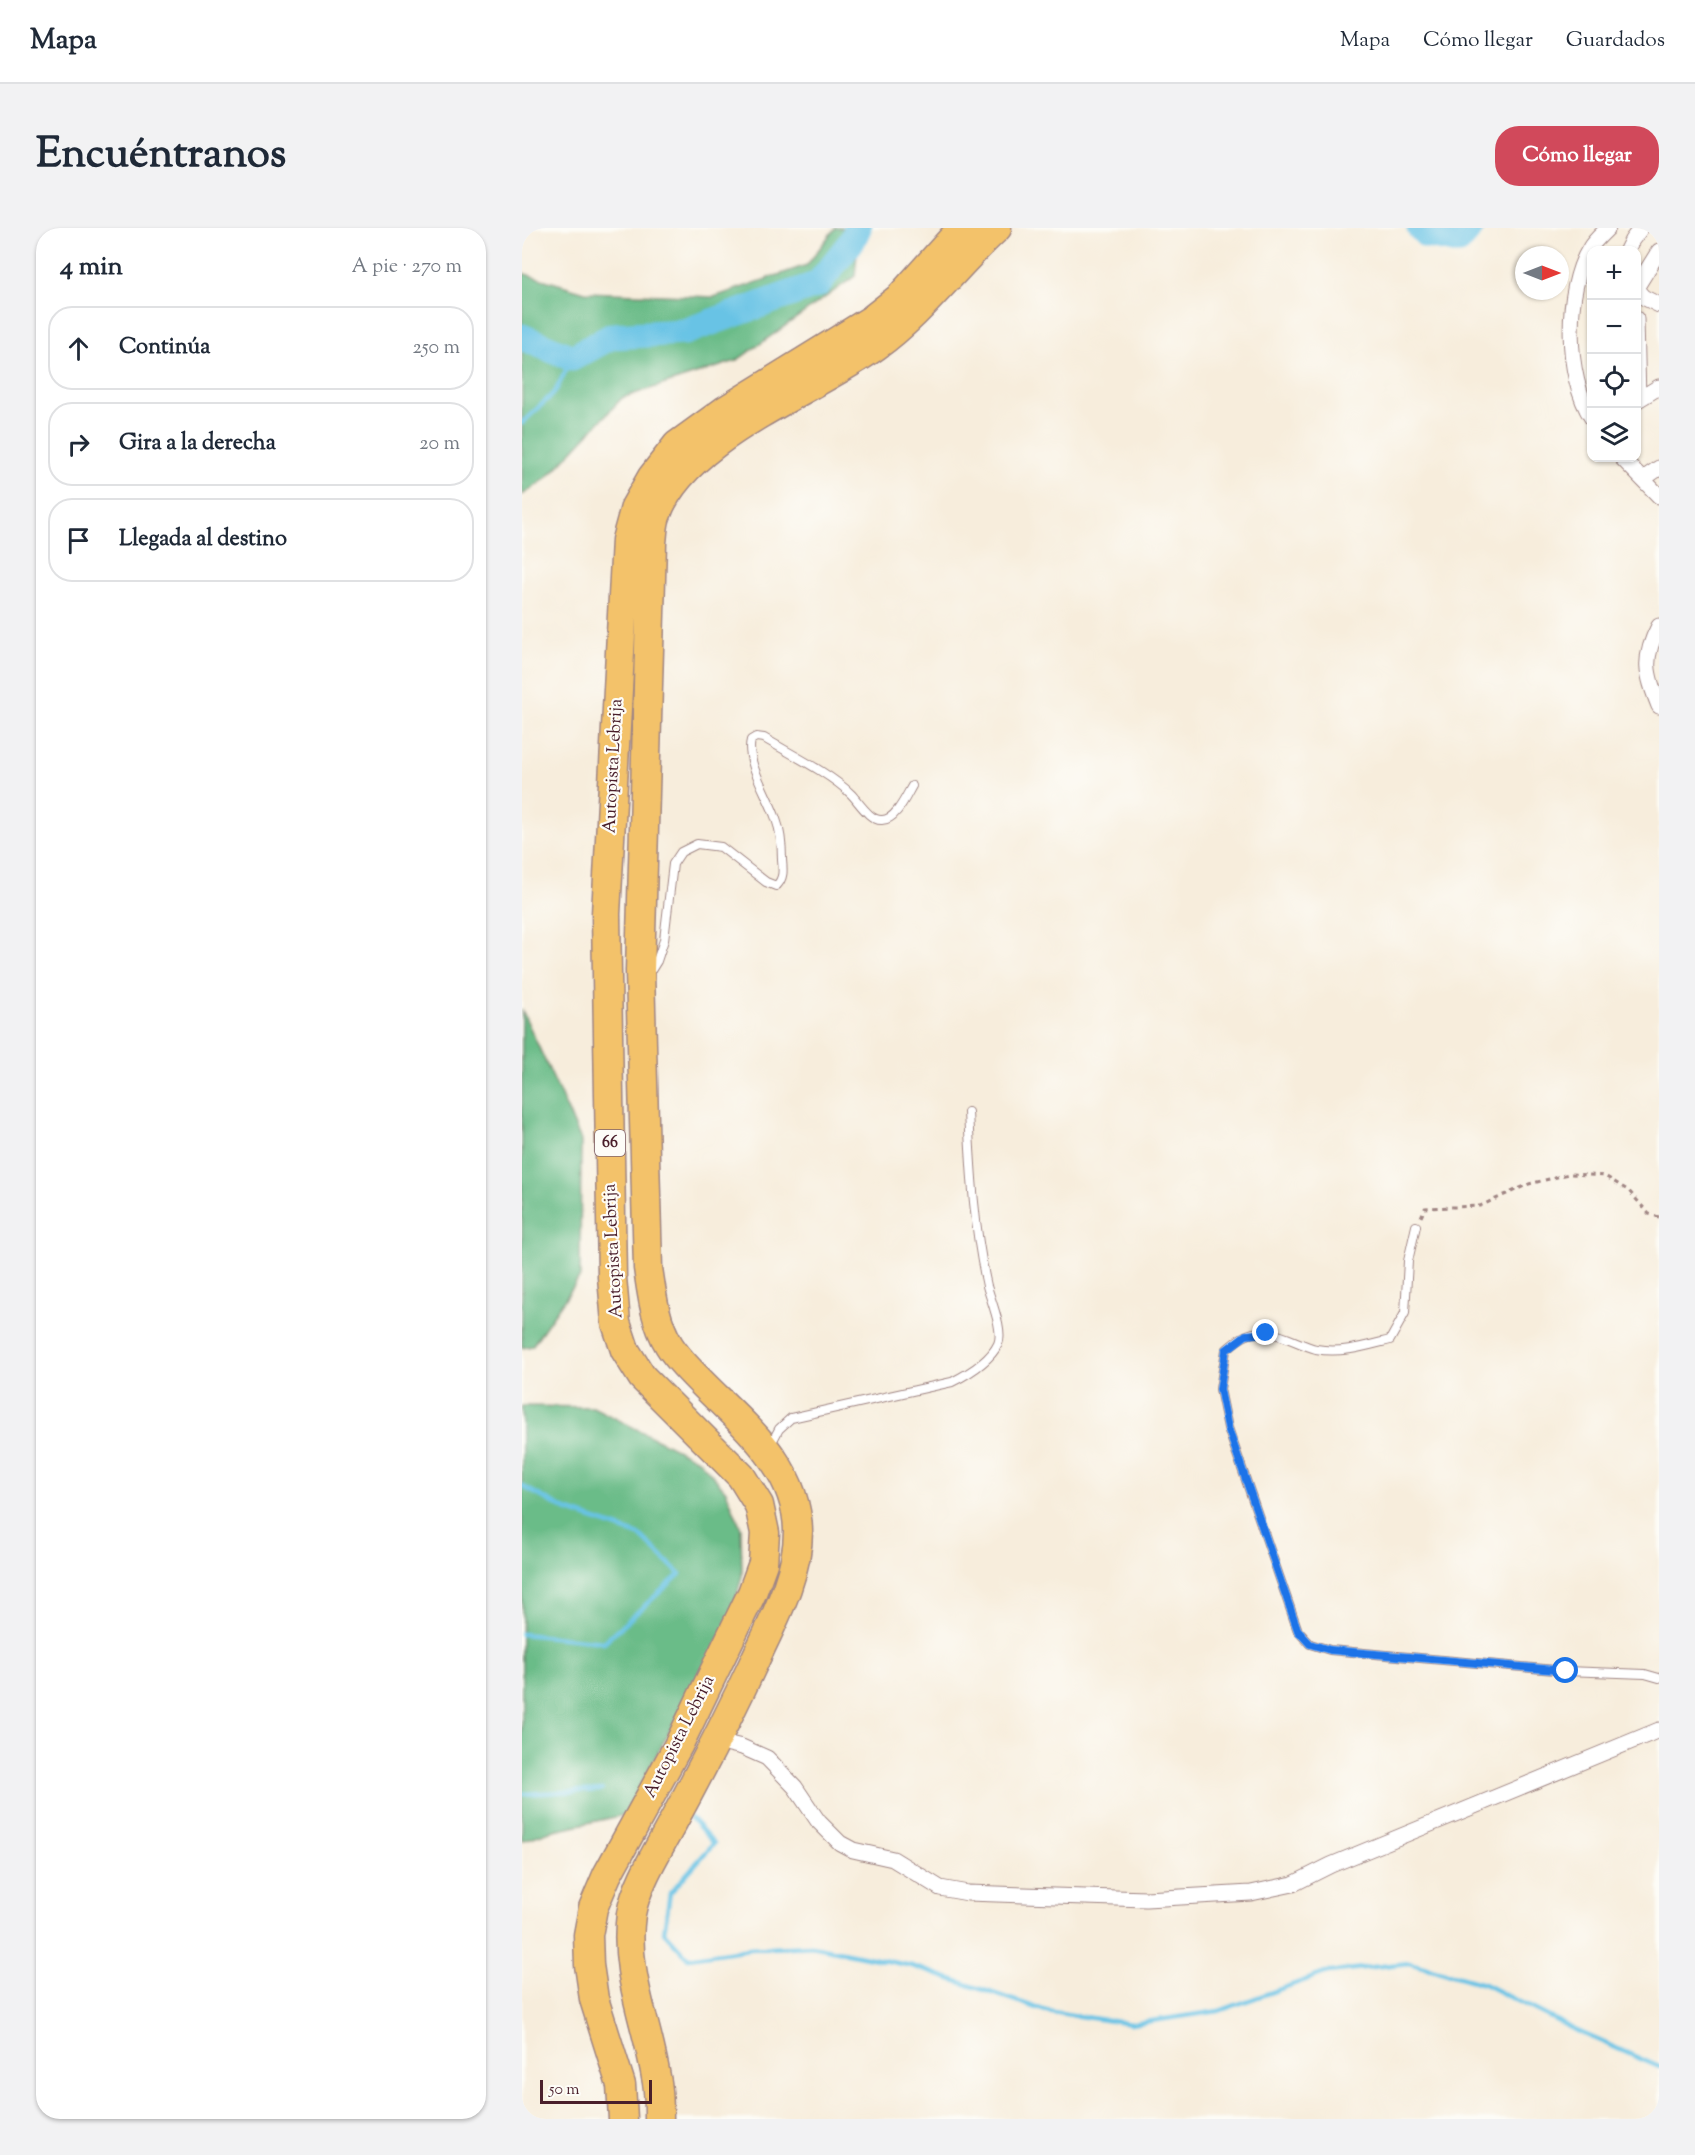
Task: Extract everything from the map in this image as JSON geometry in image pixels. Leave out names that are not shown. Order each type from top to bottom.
[{"type":"highway","name":"Autopista Lebrija","points":[[623,2119],[621,2085],[594,1999],[589,1965],[588,1935],[593,1908],[607,1875],[679,1743],[752,1593],[763,1563],[765,1533],[759,1505],[741,1476],[642,1377],[625,1350],[616,1323],[612,1277],[606,914],[626,540],[635,507],[652,477],[677,445],[724,411],[871,320],[899,298],[962,228]]},
{"type":"highway","name":"Autopista Lebrija","points":[[659,2119],[657,2078],[631,1969],[629,1939],[631,1912],[646,1873],[717,1741],[780,1607],[794,1567],[798,1531],[794,1500],[784,1474],[768,1450],[687,1368],[669,1346],[658,1323],[652,1298],[648,1268],[640,971],[651,555],[656,516],[670,489],[689,466],[729,434],[876,346],[912,316],[997,228]]},
{"type":"street","points":[[1588,408],[1574,373],[1571,322],[1578,276],[1590,248],[1608,228]]},
{"type":"street","points":[[1629,246],[1641,228]]},
{"type":"street","points":[[1641,281],[1659,251]]},
{"type":"street","points":[[1641,295],[1659,305]]},
{"type":"street","points":[[1641,398],[1659,387]]},
{"type":"street","points":[[1626,462],[1659,496]]},
{"type":"street","points":[[1643,480],[1659,468]]},
{"type":"street","points":[[1659,626],[1650,649],[1647,675],[1659,706]]},
{"type":"street","points":[[717,1741],[742,1747],[767,1758],[795,1787],[818,1821],[840,1844],[853,1850],[892,1859],[940,1887],[968,1893],[1146,1899],[1251,1893],[1293,1884],[1330,1865],[1659,1730]]},
{"type":"lane","points":[[640,971],[652,969],[664,940],[674,864],[681,852],[697,844],[722,847],[766,882],[776,886],[781,882],[783,873],[777,821],[752,762],[749,747],[751,740],[756,737],[764,738],[839,784],[873,818],[881,821],[888,819],[897,811],[912,786]]},
{"type":"lane","points":[[768,1450],[779,1429],[791,1418],[952,1382],[984,1361],[998,1344],[1001,1331],[993,1311],[983,1269],[974,1207],[968,1112]]},
{"type":"lane","points":[[1416,1226],[1408,1261],[1406,1313],[1390,1340],[1347,1350],[1317,1349],[1284,1336],[1266,1333],[1246,1335],[1226,1350],[1220,1389],[1228,1428],[1298,1631],[1310,1644],[1330,1650],[1566,1671],[1645,1674],[1659,1678]]},
{"type":"path","points":[[1416,1226],[1425,1208],[1480,1206],[1530,1184],[1569,1174],[1605,1176],[1629,1191],[1649,1214],[1659,1217]]},
{"type":"green space","points":[[835,228],[859,228],[855,276],[736,361],[622,398],[547,478],[522,495],[522,273],[585,292],[714,297],[807,265]]},
{"type":"green space","points":[[522,1010],[581,1140],[580,1277],[532,1346],[522,1348]]},
{"type":"green space","points":[[522,1406],[593,1407],[700,1461],[726,1491],[741,1528],[742,1576],[731,1618],[624,1815],[550,1831],[522,1841]]},
{"type":"waterway","points":[[522,337],[572,358],[612,336],[684,332],[818,284],[852,241],[858,228]]},
{"type":"waterway","points":[[1420,228],[1427,235],[1459,241],[1470,228]]},
{"type":"waterway","points":[[522,423],[555,392],[572,358]]},
{"type":"waterway","points":[[522,1486],[566,1510],[639,1535],[680,1574],[604,1642],[522,1634]]},
{"type":"waterway","points":[[522,1794],[602,1790]]},
{"type":"waterway","points":[[691,1818],[714,1843],[670,1893],[664,1932],[688,1958],[749,1949],[812,1946],[912,1966],[1046,2011],[1131,2024],[1219,2011],[1328,1972],[1409,1963],[1484,1984],[1575,2030],[1659,2067]]},
{"type":"route","points":[[1266,1333],[1246,1335],[1226,1350],[1220,1389],[1228,1428],[1298,1631],[1310,1644],[1330,1650],[1566,1671]]}]
